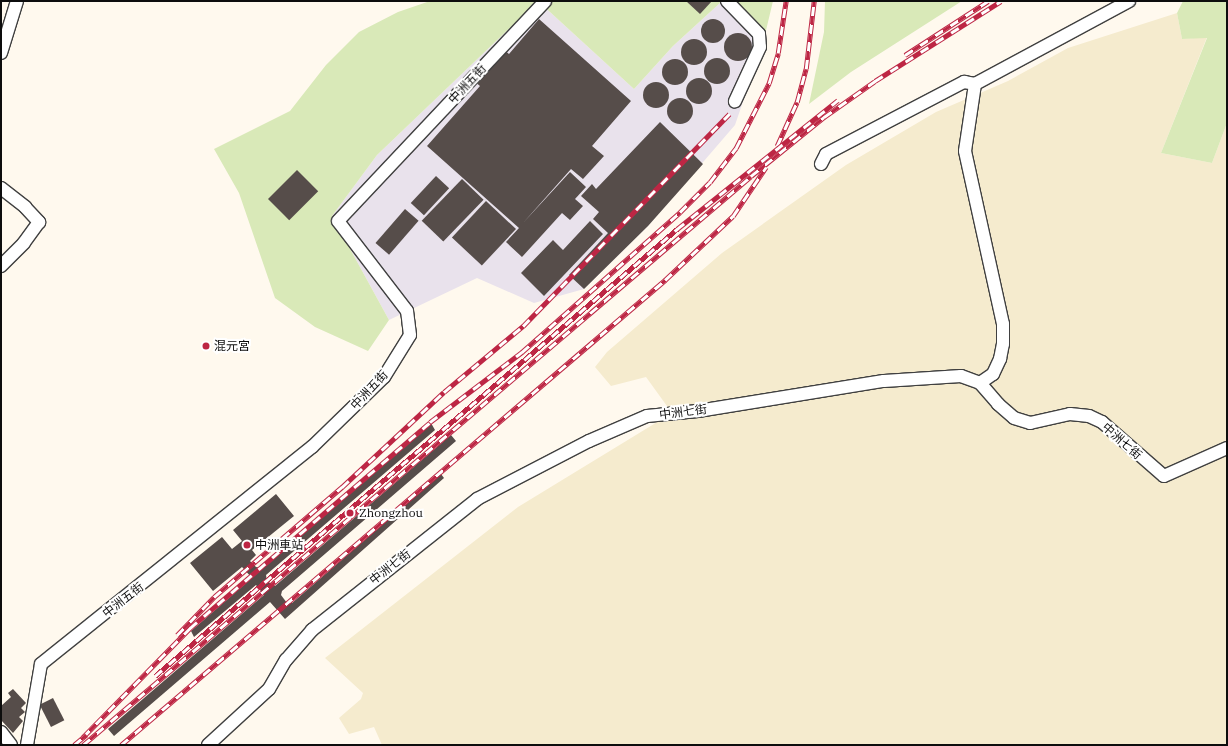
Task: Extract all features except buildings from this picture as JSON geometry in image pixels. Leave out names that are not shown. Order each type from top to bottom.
[{"type":"street","points":[[1,53],[17,1]]},
{"type":"street","name":"中洲五街","points":[[27,745],[41,664],[312,447],[384,377],[410,335],[407,311],[338,222],[545,1]]},
{"type":"street","points":[[727,1],[759,34],[760,47],[735,101]]},
{"type":"street","points":[[821,164],[826,154],[964,82],[975,84],[1129,1]]},
{"type":"street","points":[[975,84],[965,151],[1003,324],[1003,344],[1000,359],[993,374],[980,383]]},
{"type":"street","points":[[1,188],[26,207],[39,222],[24,243],[1,266]]},
{"type":"street","name":"中洲七街","points":[[208,745],[269,689],[286,660],[312,630],[477,499],[589,440],[647,416],[698,411],[884,380],[961,376],[980,383],[998,404],[1014,418],[1030,423],[1070,414],[1089,416],[1102,422],[1164,476],[1227,448]]},
{"type":"street","points":[[1,732],[11,745]]},
{"type":"shaded area","points":[[538,1],[634,89],[673,46],[720,3],[763,43],[735,125],[648,226],[584,289],[534,303],[477,278],[389,320],[332,216],[377,155]]},
{"type":"shaded area","points":[[1177,13],[1182,39],[1207,37],[1161,153],[1212,163],[1227,123],[1227,745],[382,745],[374,727],[349,734],[339,718],[361,699],[363,693],[325,658],[518,507],[672,413],[646,377],[611,386],[595,367],[607,352],[722,253],[846,165],[936,112],[1008,81],[1068,48]]},
{"type":"green space","points":[[430,1],[538,1],[377,155],[332,216],[389,320],[368,351],[315,327],[275,298],[239,193],[214,149],[290,111],[326,65],[359,32],[398,12]]},
{"type":"green space","points":[[538,1],[773,1],[763,43],[720,3],[673,46],[634,89]]},
{"type":"green space","points":[[825,1],[962,1],[851,72],[809,104],[824,32]]},
{"type":"green space","points":[[1183,1],[1227,1],[1227,123],[1212,163],[1161,153],[1207,38],[1182,39],[1177,13]]},
{"type":"railway","points":[[83,737],[190,628],[430,422],[522,352],[680,212],[710,182],[736,148],[769,83],[778,53],[786,1]]},
{"type":"railway","points":[[777,146],[797,102],[806,69],[814,1]]},
{"type":"railway","points":[[905,55],[988,1]]},
{"type":"railway","points":[[83,745],[751,176],[824,117],[875,81],[1001,1]]},
{"type":"railway","points":[[155,676],[677,229],[838,100]]},
{"type":"railway","points":[[177,635],[214,597],[342,487],[444,392],[523,326],[729,114]]},
{"type":"railway","points":[[121,745],[665,280],[733,216],[766,167]]},
{"type":"railway","points":[[74,745],[86,735]]},
{"type":"place","name":"混元宮","points":[[206,346]]},
{"type":"place","name":"Zhongzhou","points":[[350,513]]},
{"type":"place","name":"中洲車站","points":[[247,545]]}]
